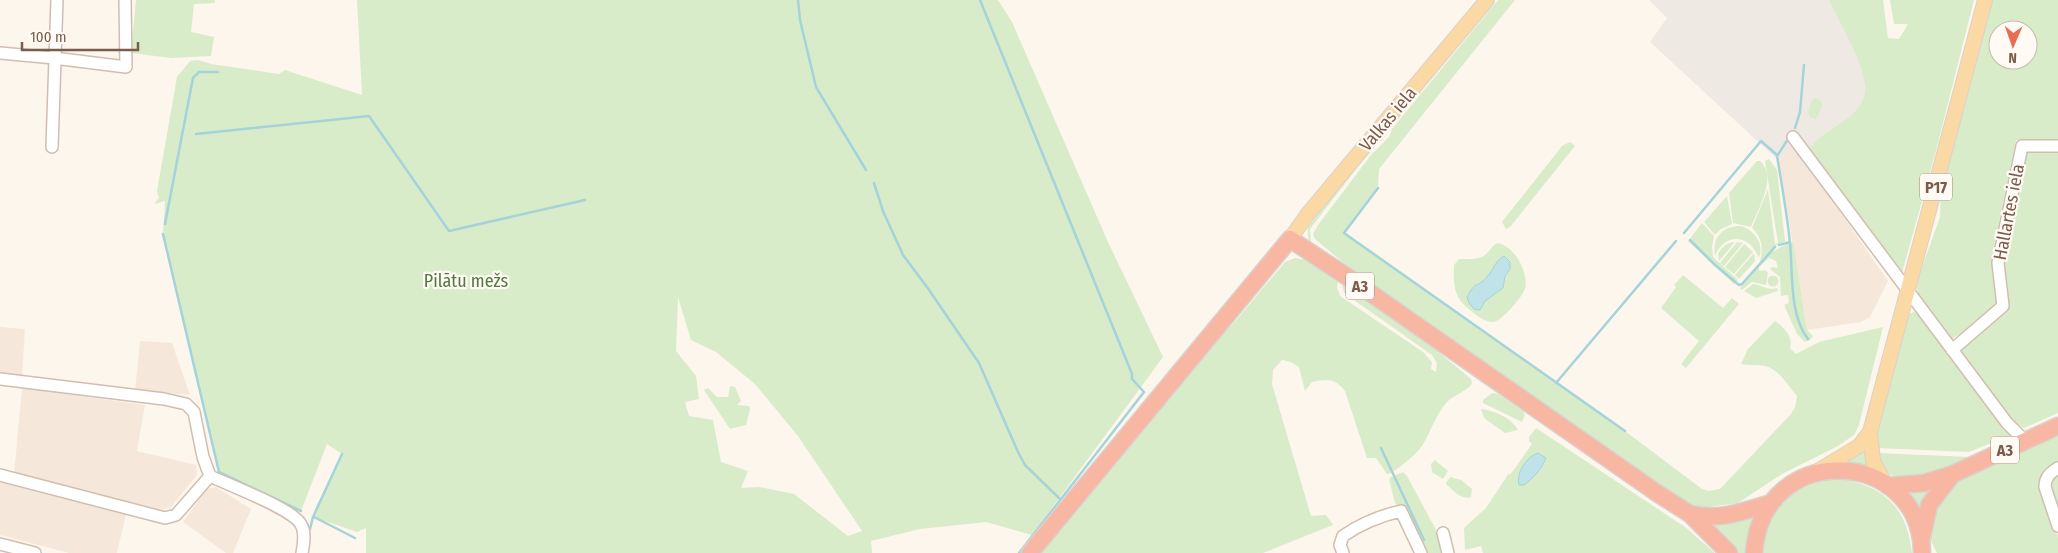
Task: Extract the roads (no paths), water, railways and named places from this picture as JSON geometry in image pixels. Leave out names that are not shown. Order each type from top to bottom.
[{"type":"highway","name":"A3","points":[[1290,239],[1690,514],[1729,553]]},
{"type":"highway","points":[[1030,553],[1290,239]]},
{"type":"highway","name":"A3","points":[[1887,486],[1919,484],[1953,474],[2058,426]]},
{"type":"highway","name":"A3","points":[[1690,514],[1721,517],[1742,512],[1771,502],[1796,481],[1816,472],[1845,470],[1860,472],[1887,486],[1898,495],[1910,512],[1918,530],[1923,549]]},
{"type":"highway","name":"A3","points":[[1923,549],[1924,518],[1928,505],[1953,474]]},
{"type":"highway","name":"A3","points":[[1754,553],[1757,531],[1771,502]]},
{"type":"main road","name":"Valkas iela","points":[[1290,239],[1487,0]]},
{"type":"main road","name":"P17","points":[[1887,486],[1873,461],[1870,432],[1985,0]]},
{"type":"main road","name":"P17","points":[[1816,472],[1859,446],[1870,432]]},
{"type":"street","points":[[52,147],[57,0]]},
{"type":"street","points":[[0,53],[126,68],[125,0]]},
{"type":"street","points":[[1793,138],[2007,423],[2025,441]]},
{"type":"street","name":"Hallartes iela","points":[[1952,350],[2003,306],[1998,262],[2022,146],[2058,146]]},
{"type":"street","points":[[0,379],[164,399],[186,404],[194,412],[203,457],[210,476],[288,512],[300,523],[304,536],[302,553]]},
{"type":"street","points":[[2058,468],[2050,472],[2045,481],[2045,487],[2058,526]]},
{"type":"street","points":[[0,475],[165,518],[176,515],[210,476]]},
{"type":"street","points":[[1343,553],[1340,545],[1343,536],[1365,522],[1401,511],[1421,553]]},
{"type":"street","points":[[1443,533],[1448,553]]},
{"type":"street","points":[[0,544],[35,553]]},
{"type":"water","points":[[1504,256],[1510,262],[1510,269],[1505,276],[1503,288],[1485,301],[1480,310],[1474,309],[1467,297],[1474,286],[1486,278]]},
{"type":"water","points":[[1538,453],[1546,458],[1542,466],[1528,482],[1524,485],[1519,485],[1518,480],[1523,466]]},
{"type":"waterway","points":[[798,0],[800,20],[816,87],[866,170]]},
{"type":"waterway","points":[[980,0],[1132,374],[1132,379],[1144,392],[1019,553]]},
{"type":"waterway","points":[[1795,128],[1800,112],[1804,65]]},
{"type":"waterway","points":[[165,224],[193,78],[199,72],[218,72]]},
{"type":"waterway","points":[[196,134],[369,116],[449,231],[585,200]]},
{"type":"waterway","points":[[1788,139],[1777,156],[1789,232],[1795,306],[1802,329],[1808,339]]},
{"type":"waterway","points":[[1684,233],[1761,141],[1777,155]]},
{"type":"waterway","points":[[874,183],[883,211],[903,255],[979,363],[1025,465],[1061,500]]},
{"type":"waterway","points":[[1378,188],[1344,233],[1625,431]]},
{"type":"waterway","points":[[163,234],[219,472],[301,511]]},
{"type":"waterway","points":[[1690,240],[1715,265],[1739,285],[1775,247]]},
{"type":"waterway","points":[[1556,383],[1676,241]]},
{"type":"waterway","points":[[1779,245],[1790,242]]},
{"type":"waterway","points":[[1381,448],[1424,540]]},
{"type":"waterway","points":[[310,529],[313,517],[342,454]]},
{"type":"waterway","points":[[314,517],[355,538]]},
{"type":"park label","name":"Pilātu mežs","points":[[466,281]]}]
